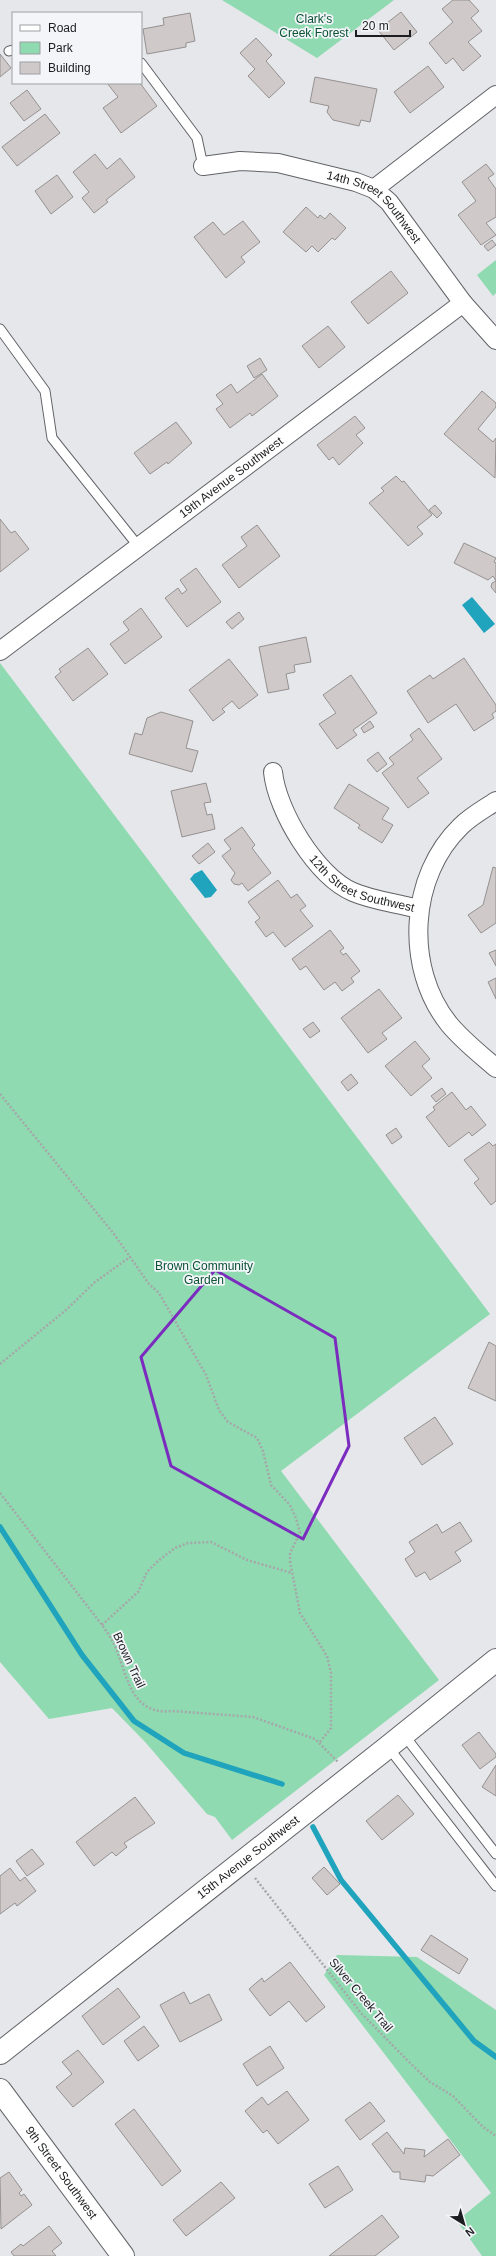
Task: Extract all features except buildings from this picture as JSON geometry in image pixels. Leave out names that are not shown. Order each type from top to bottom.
[{"type":"street","points":[[374,189],[496,95]]},
{"type":"street","name":"14th Street Southwest","points":[[203,166],[240,162],[278,163],[336,176],[374,189],[389,202],[463,303],[496,340]]},
{"type":"street","name":"19th Avenue Southwest","points":[[0,651],[463,303]]},
{"type":"street","name":"12th Street Southwest","points":[[273,772],[274,787],[282,807],[303,843],[325,872],[338,884],[353,892],[370,898],[418,909],[418,940],[423,970],[431,993],[449,1024],[467,1043],[496,1068]]},
{"type":"street","points":[[418,909],[428,876],[449,840],[470,818],[496,801]]},
{"type":"street","name":"15th Avenue Southwest","points":[[0,2053],[396,1741],[496,1660]]},
{"type":"street","name":"9th Street Southwest","points":[[0,2090],[123,2256]]},
{"type":"lane","points":[[142,64],[198,138],[203,166]]},
{"type":"lane","points":[[0,329],[45,391],[52,438],[139,547]]},
{"type":"lane","points":[[396,1741],[496,1854]]},
{"type":"lane","points":[[396,1741],[496,1886]]},
{"type":"path","points":[[0,1094],[114,1234],[149,1284],[159,1293],[206,1375],[219,1410],[228,1422],[257,1438],[260,1444],[271,1485],[290,1505],[296,1518],[300,1533],[290,1553],[292,1573],[300,1613],[327,1656],[331,1673],[331,1728],[320,1742]]},
{"type":"path","points":[[0,1364],[66,1310],[95,1282],[130,1257]]},
{"type":"path","name":"Brown Trail","points":[[0,1493],[102,1625],[114,1644],[130,1686],[138,1700],[149,1710],[253,1717],[320,1742],[338,1763]]},
{"type":"path","points":[[102,1625],[138,1592],[147,1572],[158,1561],[175,1548],[188,1543],[211,1542],[247,1560],[292,1573]]},
{"type":"path","name":"Silver Creek Trail","points":[[244,1861],[361,2013],[425,2077],[453,2096],[483,2127],[496,2136]]},
{"type":"highlighted area","points":[[215,1270],[335,1338],[349,1446],[303,1539],[171,1466],[141,1357]]},
{"type":"green space","name":"Clark's Creek Forest","points":[[222,0],[394,0],[317,58]]},
{"type":"green space","points":[[496,260],[496,293],[493,296],[477,275]]},
{"type":"green space","name":"Brown Community Garden","points":[[0,663],[490,1314],[281,1471],[439,1680],[232,1840],[215,1817],[207,1814],[146,1743],[112,1708],[49,1719],[0,1662]]},
{"type":"green space","points":[[337,1955],[417,1957],[496,2010],[496,2256],[482,2256],[457,2221],[491,2193],[324,1975]]},
{"type":"water","points":[[472,597],[495,624],[484,633],[462,605]]},
{"type":"water","points":[[202,870],[217,890],[211,897],[205,898],[190,879],[194,874]]},
{"type":"waterway","points":[[0,1527],[82,1655],[134,1721],[184,1753],[282,1784]]},
{"type":"waterway","points":[[313,1827],[341,1880],[474,2041],[496,2057]]}]
